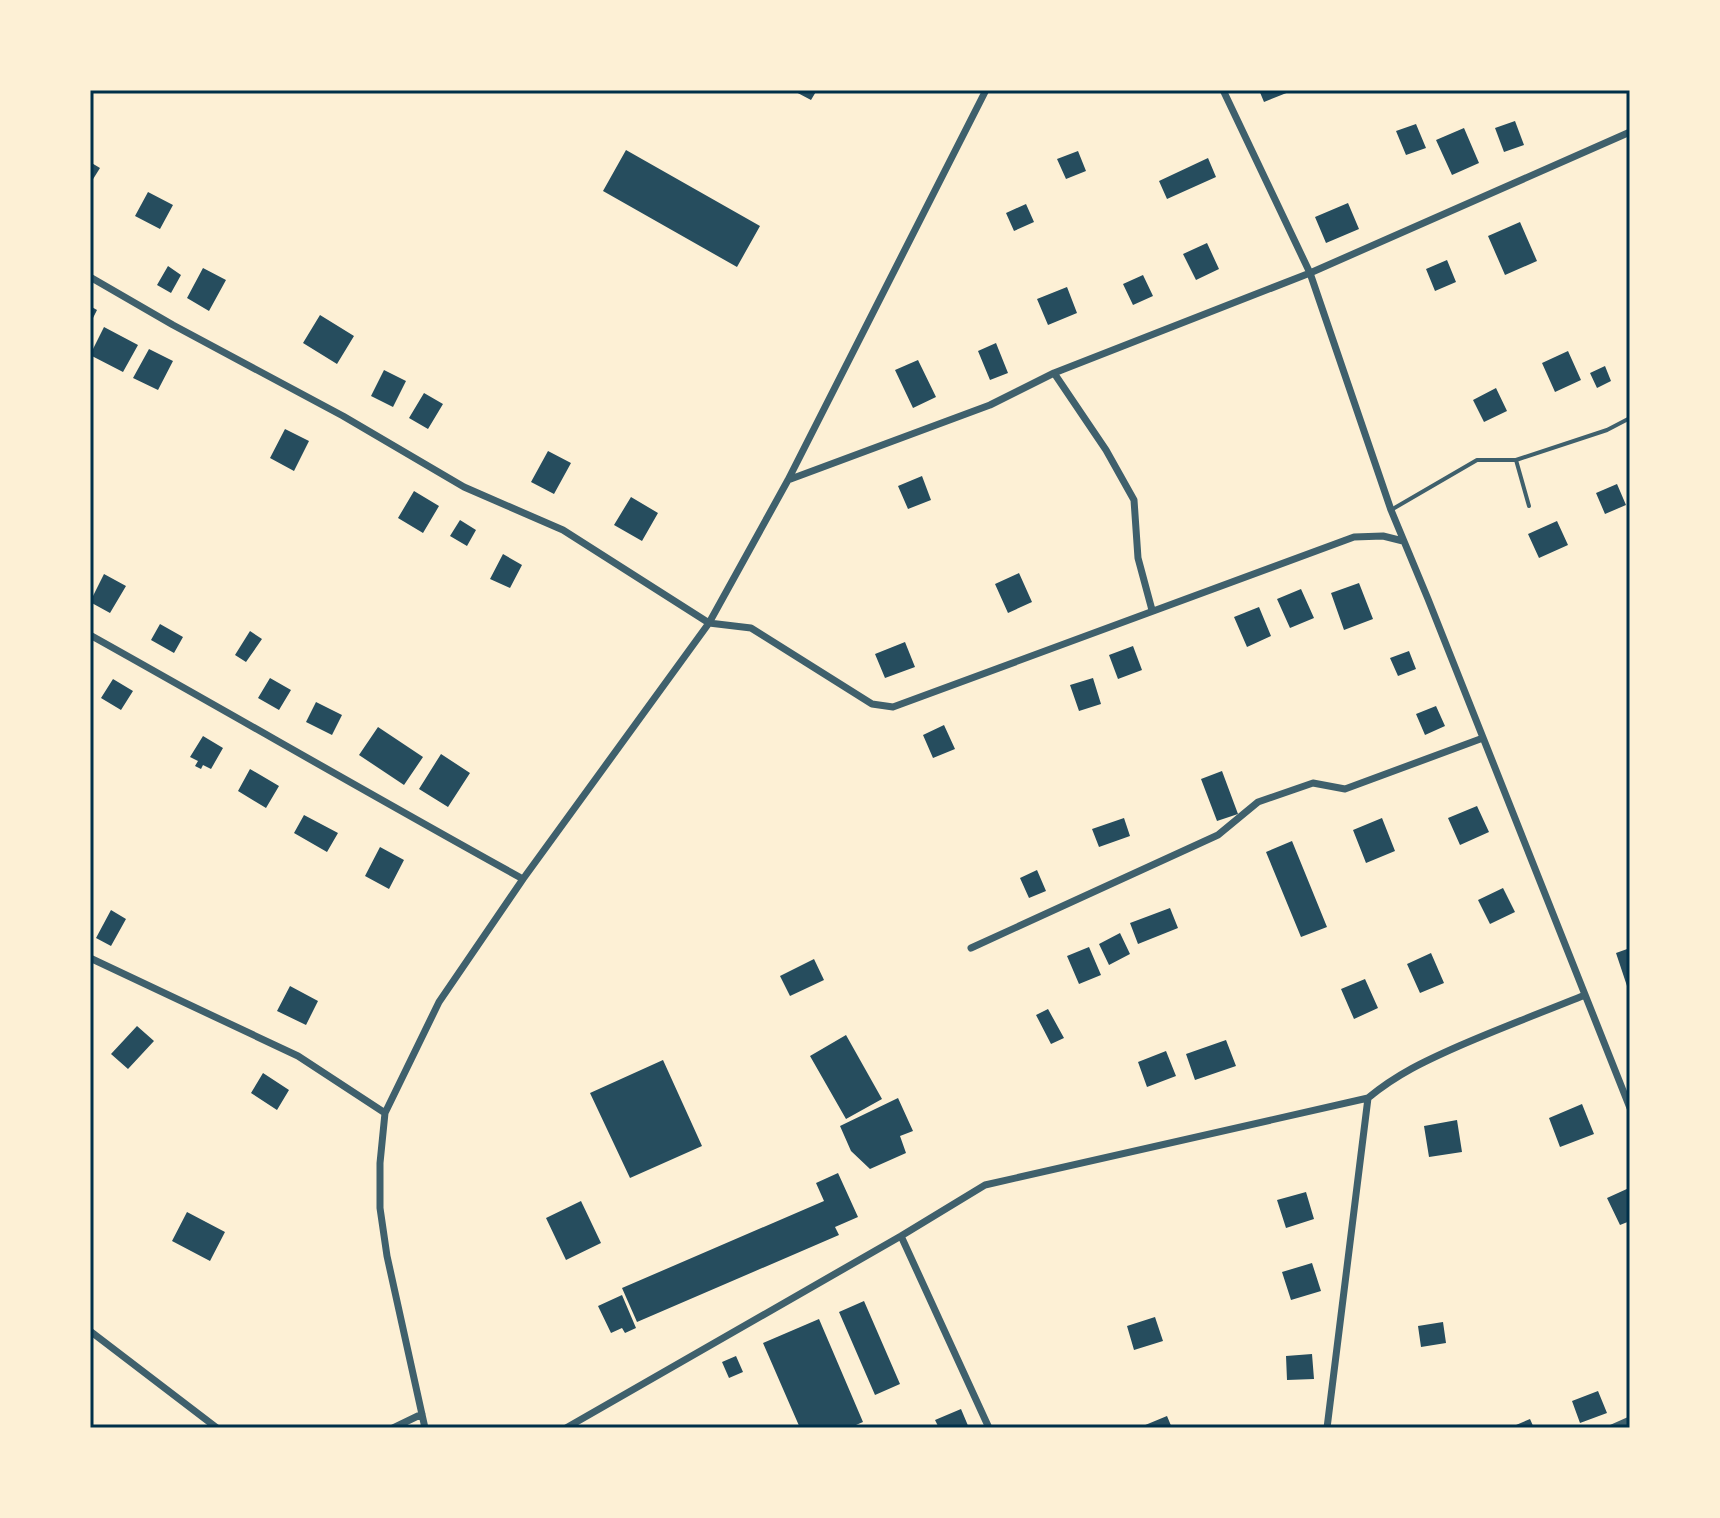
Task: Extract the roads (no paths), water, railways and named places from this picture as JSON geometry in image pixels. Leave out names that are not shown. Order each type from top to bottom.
[{"type":"street","points":[[425,1428],[387,1256],[380,1208],[385,1113],[439,1002],[523,879],[709,623],[788,480],[986,90]]},
{"type":"street","points":[[1223,90],[1310,273],[1391,510],[1630,1108]]},
{"type":"street","points":[[788,480],[990,405],[1054,373],[1310,273],[1630,132]]},
{"type":"street","points":[[90,277],[343,416],[464,487],[563,530],[709,623],[751,628],[872,704],[893,707],[1354,537],[1383,536],[1403,541]]},
{"type":"street","points":[[1054,373],[1106,450],[1134,500],[1138,558],[1152,610]]},
{"type":"street","points":[[90,635],[523,879]]},
{"type":"street","points":[[971,948],[1218,835],[1258,802],[1313,783],[1345,789],[1483,738]]},
{"type":"street","points":[[90,958],[298,1056],[385,1113]]},
{"type":"street","points":[[566,1428],[985,1185],[1368,1098],[1387,1082],[1416,1065],[1585,995]]},
{"type":"street","points":[[1327,1428],[1368,1098]]},
{"type":"street","points":[[901,1236],[989,1428]]},
{"type":"street","points":[[90,1331],[217,1428]]},
{"type":"street","points":[[393,1428],[422,1414]]},
{"type":"street","points":[[1612,1428],[1630,1420]]},
{"type":"lane","points":[[1391,510],[1477,460],[1516,460],[1607,430],[1630,418]]},
{"type":"lane","points":[[1516,460],[1529,506]]}]
